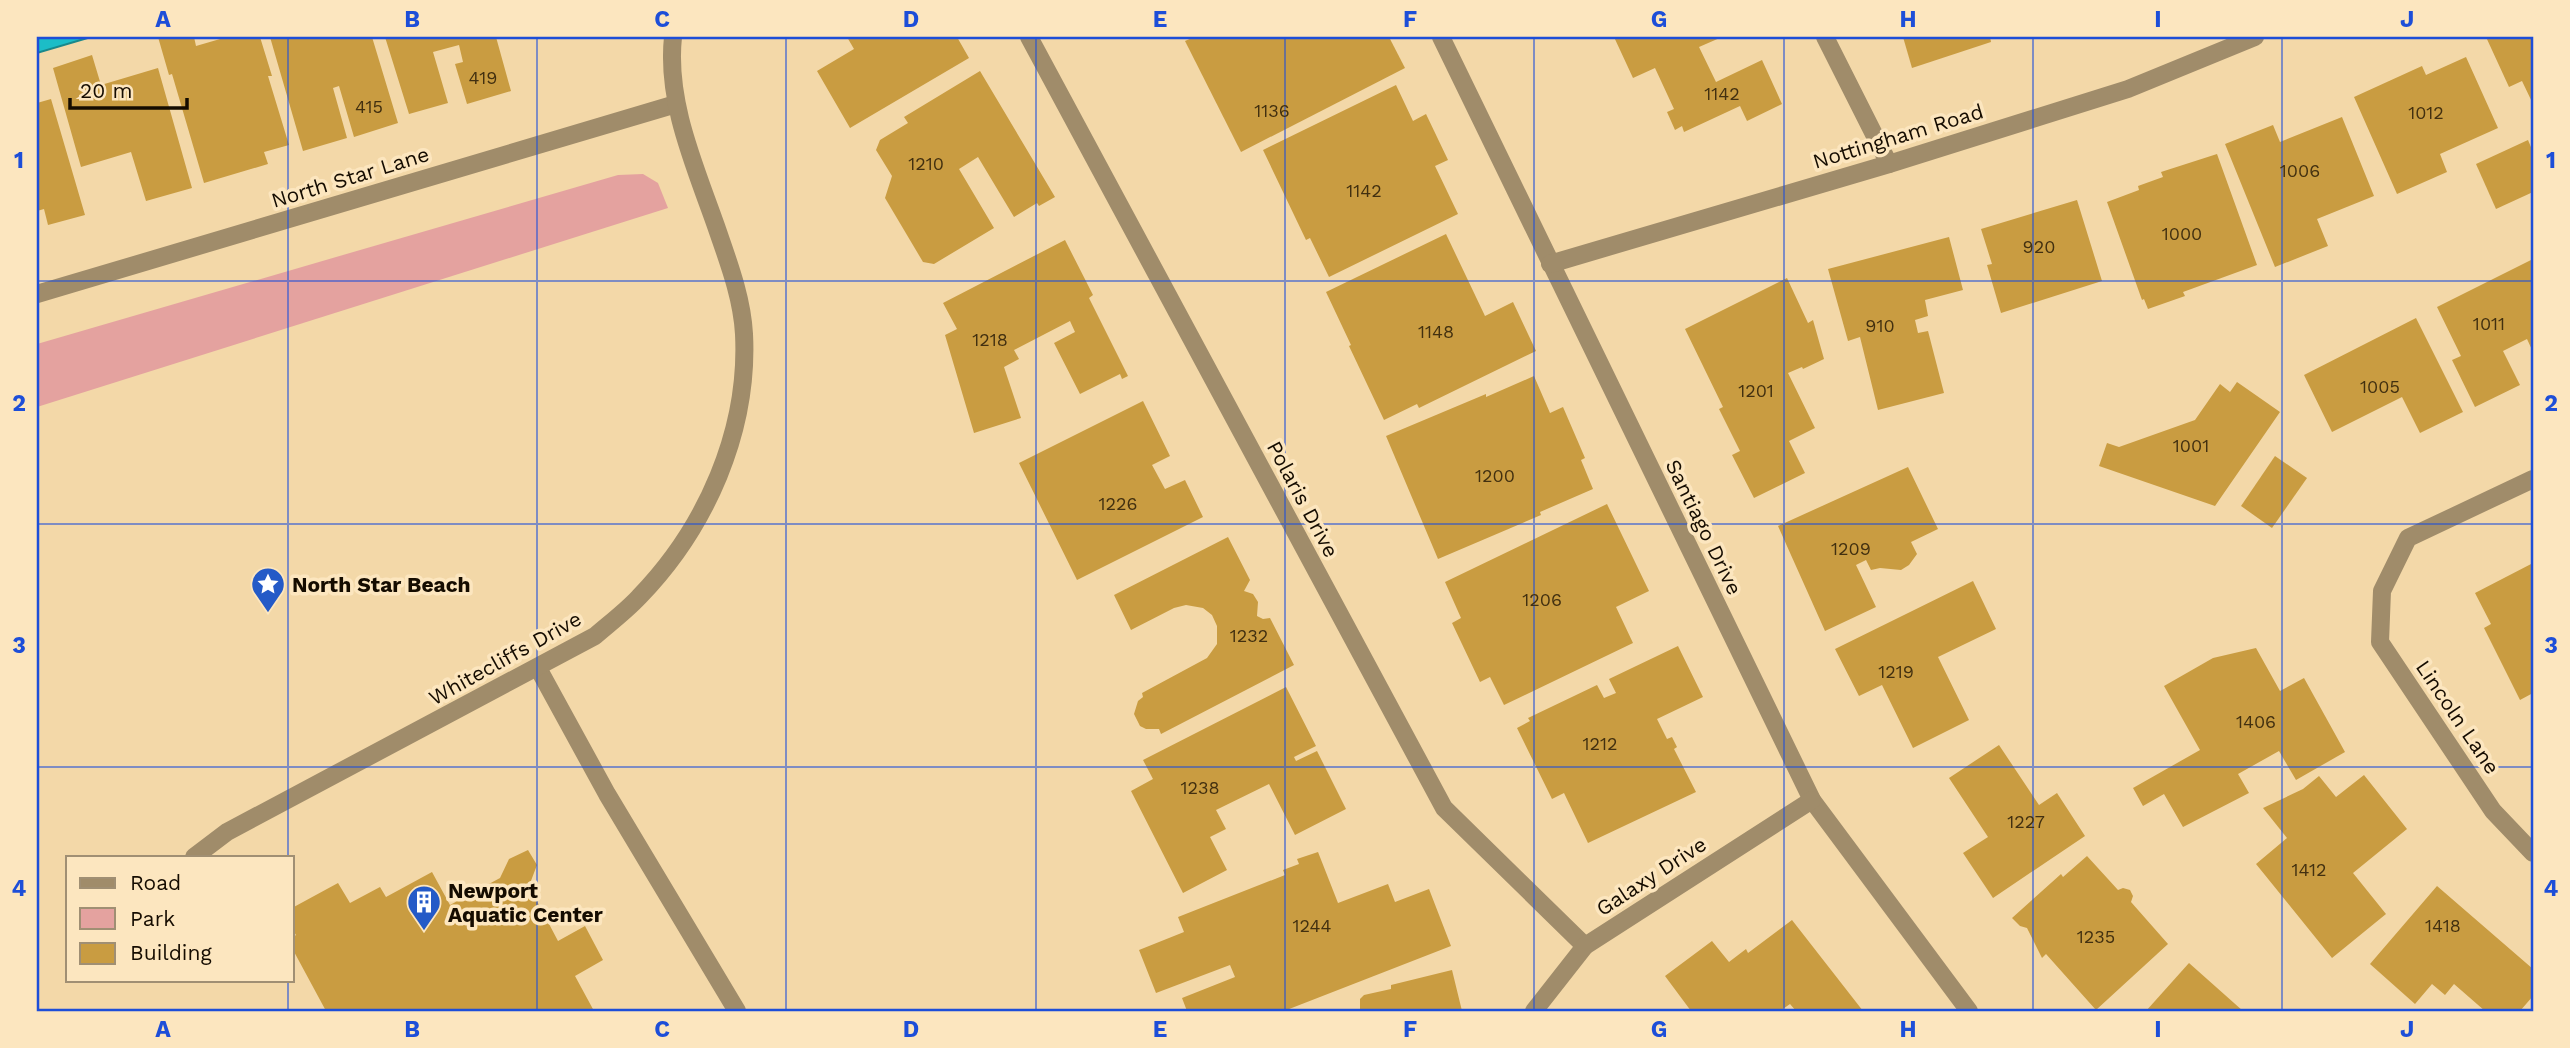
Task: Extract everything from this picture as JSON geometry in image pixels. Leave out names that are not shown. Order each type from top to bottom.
[{"type":"street","name":"Whitecliffs Drive","points":[[195,856],[227,832],[595,636],[639,598],[677,552],[707,506],[726,458],[740,401],[744,334],[734,279],[676,104],[673,37]]},
{"type":"street","name":"Polaris Drive","points":[[1029,37],[1444,808],[1586,946]]},
{"type":"street","name":"Santiago Drive","points":[[1441,37],[1812,800],[1969,1011]]},
{"type":"street","points":[[1825,37],[1889,164]]},
{"type":"street","name":"Nottingham Road","points":[[1550,264],[1889,164],[2128,89],[2255,37]]},
{"type":"street","name":"North Star Lane","points":[[37,294],[676,104]]},
{"type":"street","name":"Lincoln Lane","points":[[2533,479],[2408,538],[2382,591],[2380,642],[2493,811],[2533,853]]},
{"type":"street","points":[[538,668],[607,794],[737,1011]]},
{"type":"street","name":"Galaxy Drive","points":[[1534,1011],[1586,946],[1812,800]]},
{"type":"green space","points":[[643,174],[658,183],[668,208],[37,407],[37,344],[618,175]]},
{"type":"water","points":[[37,37],[91,37],[37,53]]},
{"type":"building","points":[[158,37],[194,37],[196,46],[227,37],[260,37],[272,76],[268,76],[289,145],[264,152],[268,164],[204,183],[172,74],[169,75]]},
{"type":"building","points":[[270,37],[372,37],[398,123],[354,137],[339,86],[333,88],[347,138],[303,151]]},
{"type":"building","points":[[385,37],[496,37],[511,91],[467,104],[455,64],[463,62],[459,45],[433,52],[448,103],[409,114]]},
{"type":"building","points":[[847,37],[957,37],[969,58],[850,128],[817,71],[854,49]]},
{"type":"building","points":[[1194,37],[1389,37],[1405,68],[1241,152],[1185,41]]},
{"type":"building","points":[[1614,37],[1722,37],[1699,47],[1716,82],[1762,60],[1782,104],[1747,121],[1740,106],[1684,132],[1682,126],[1675,130],[1667,112],[1674,109],[1655,68],[1633,78]]},
{"type":"building","points":[[1903,37],[1990,37],[1991,42],[1912,68]]},
{"type":"building","points":[[2486,37],[2533,37],[2533,104],[2522,81],[2509,87]]},
{"type":"building","points":[[92,55],[101,85],[158,68],[192,188],[146,201],[131,152],[81,167],[53,68]]},
{"type":"building","points":[[2466,57],[2498,128],[2440,154],[2447,172],[2397,194],[2354,97],[2422,66],[2426,75]]},
{"type":"building","points":[[980,71],[1055,197],[1039,206],[1037,203],[1014,217],[978,157],[959,169],[994,228],[934,264],[923,262],[885,198],[892,176],[876,150],[880,140],[908,123],[904,117]]},
{"type":"building","points":[[1396,85],[1413,121],[1426,114],[1448,160],[1435,166],[1458,214],[1329,277],[1310,238],[1306,240],[1263,150]]},
{"type":"building","points":[[51,99],[85,215],[48,225],[44,209],[37,211],[37,103]]},
{"type":"building","points":[[2342,117],[2374,196],[2317,219],[2328,246],[2275,267],[2225,144],[2273,125],[2280,142]]},
{"type":"building","points":[[2528,140],[2533,152],[2533,192],[2496,209],[2476,164]]},
{"type":"building","points":[[2217,154],[2257,265],[2183,292],[2185,296],[2148,309],[2144,299],[2142,300],[2107,202],[2163,177],[2161,172]]},
{"type":"building","points":[[2077,200],[2102,281],[2001,313],[1987,265],[1992,264],[1981,229]]},
{"type":"building","points":[[1446,234],[1485,316],[1513,302],[1536,351],[1419,408],[1417,404],[1384,420],[1326,292]]},
{"type":"building","points":[[1949,237],[1963,290],[1925,300],[1928,316],[1915,320],[1918,333],[1928,331],[1944,393],[1878,410],[1860,337],[1848,341],[1828,269]]},
{"type":"building","points":[[1065,240],[1093,295],[1089,298],[1128,376],[1122,379],[1120,374],[1080,394],[1054,343],[1075,332],[1070,321],[1014,350],[1019,359],[1004,367],[1021,418],[974,433],[945,335],[957,329],[943,303]]},
{"type":"building","points":[[2533,259],[2533,352],[2527,339],[2503,351],[2520,385],[2475,407],[2452,360],[2461,356],[2437,307]]},
{"type":"building","points":[[1787,278],[1808,323],[1813,320],[1824,359],[1788,373],[1815,428],[1789,441],[1805,473],[1754,498],[1732,455],[1740,451],[1719,409],[1723,407],[1685,329]]},
{"type":"building","points":[[2416,318],[2463,412],[2420,433],[2402,397],[2332,432],[2304,375]]},
{"type":"building","points":[[1534,376],[1550,413],[1563,407],[1585,458],[1581,460],[1593,489],[1540,512],[1541,515],[1438,559],[1386,436]]},
{"type":"building","points":[[2237,382],[2280,412],[2215,506],[2099,466],[2107,443],[2119,447],[2195,420],[2220,384],[2230,392]]},
{"type":"building","points":[[1143,401],[1170,456],[1152,465],[1165,489],[1185,480],[1203,517],[1077,580],[1019,463]]},
{"type":"building","points":[[2275,456],[2307,478],[2272,528],[2241,506]]},
{"type":"building","points":[[1908,467],[1938,529],[1911,542],[1917,554],[1909,565],[1901,570],[1871,570],[1866,560],[1856,565],[1876,607],[1825,631],[1778,526]]},
{"type":"building","points":[[1607,504],[1649,591],[1616,607],[1633,643],[1504,705],[1490,677],[1480,682],[1452,623],[1461,618],[1445,582]]},
{"type":"building","points":[[1228,537],[1250,580],[1244,591],[1253,594],[1258,602],[1257,616],[1270,618],[1294,665],[1161,734],[1159,729],[1146,729],[1140,726],[1134,714],[1138,701],[1143,697],[1142,693],[1207,658],[1217,644],[1217,626],[1212,615],[1203,608],[1186,605],[1174,608],[1131,630],[1114,595]]},
{"type":"building","points":[[2533,563],[2533,693],[2520,700],[2484,628],[2491,624],[2475,593]]},
{"type":"building","points":[[1973,581],[1996,629],[1938,657],[1969,720],[1913,748],[1882,685],[1859,696],[1835,649]]},
{"type":"building","points":[[1678,646],[1703,697],[1657,719],[1667,739],[1672,737],[1677,747],[1674,749],[1696,792],[1588,843],[1564,793],[1552,799],[1517,728],[1530,721],[1528,718],[1597,685],[1604,698],[1616,693],[1609,679]]},
{"type":"building","points":[[2256,648],[2280,691],[2304,678],[2345,752],[2296,780],[2279,751],[2238,774],[2249,793],[2183,827],[2164,794],[2143,806],[2133,788],[2200,750],[2164,686],[2213,658]]},
{"type":"building","points":[[1286,687],[1316,746],[1294,757],[1296,761],[1317,751],[1346,809],[1295,835],[1269,784],[1216,810],[1226,829],[1210,837],[1227,870],[1183,893],[1131,791],[1153,779],[1143,760]]},
{"type":"building","points":[[1999,745],[2039,805],[2057,793],[2085,836],[1993,898],[1963,853],[1988,837],[1949,778]]},
{"type":"building","points":[[2364,775],[2407,829],[2353,873],[2386,914],[2332,958],[2256,864],[2287,838],[2263,808],[2303,789],[2319,776],[2336,797]]},
{"type":"building","name":"Newport Aquatic Center","points":[[528,850],[537,865],[529,886],[558,941],[585,926],[603,960],[575,976],[594,1011],[326,1011],[294,952],[294,907],[338,883],[350,903],[380,887],[386,897],[432,872],[450,905],[500,878],[509,859]]},
{"type":"building","points":[[1318,852],[1338,903],[1388,884],[1395,902],[1429,889],[1451,946],[1284,1011],[1187,1011],[1182,998],[1235,977],[1230,965],[1156,993],[1139,950],[1184,932],[1178,917],[1285,875],[1283,870],[1299,864],[1297,859]]},
{"type":"building","points":[[2087,856],[2118,890],[2130,890],[2133,896],[2131,902],[2168,944],[2096,1010],[2046,954],[2042,958],[2027,928],[2020,926],[2012,918],[2061,874],[2063,877]]},
{"type":"building","points":[[2437,886],[2533,969],[2533,996],[2520,1011],[2485,1011],[2454,984],[2445,995],[2432,984],[2415,1004],[2370,964]]},
{"type":"building","points":[[1792,920],[1863,1011],[1796,1011],[1790,1004],[1780,1011],[1691,1011],[1665,976],[1712,941],[1729,962],[1746,949],[1748,953]]},
{"type":"building","points":[[2189,963],[2243,1011],[2146,1011]]},
{"type":"building","points":[[1452,970],[1462,1011],[1360,1011],[1360,999],[1364,995],[1391,989],[1391,985]]},
{"type":"place","name":"North Star Beach","points":[[268,614]]},
{"type":"place","name":"Newport Aquatic Center","points":[[424,932]]}]
